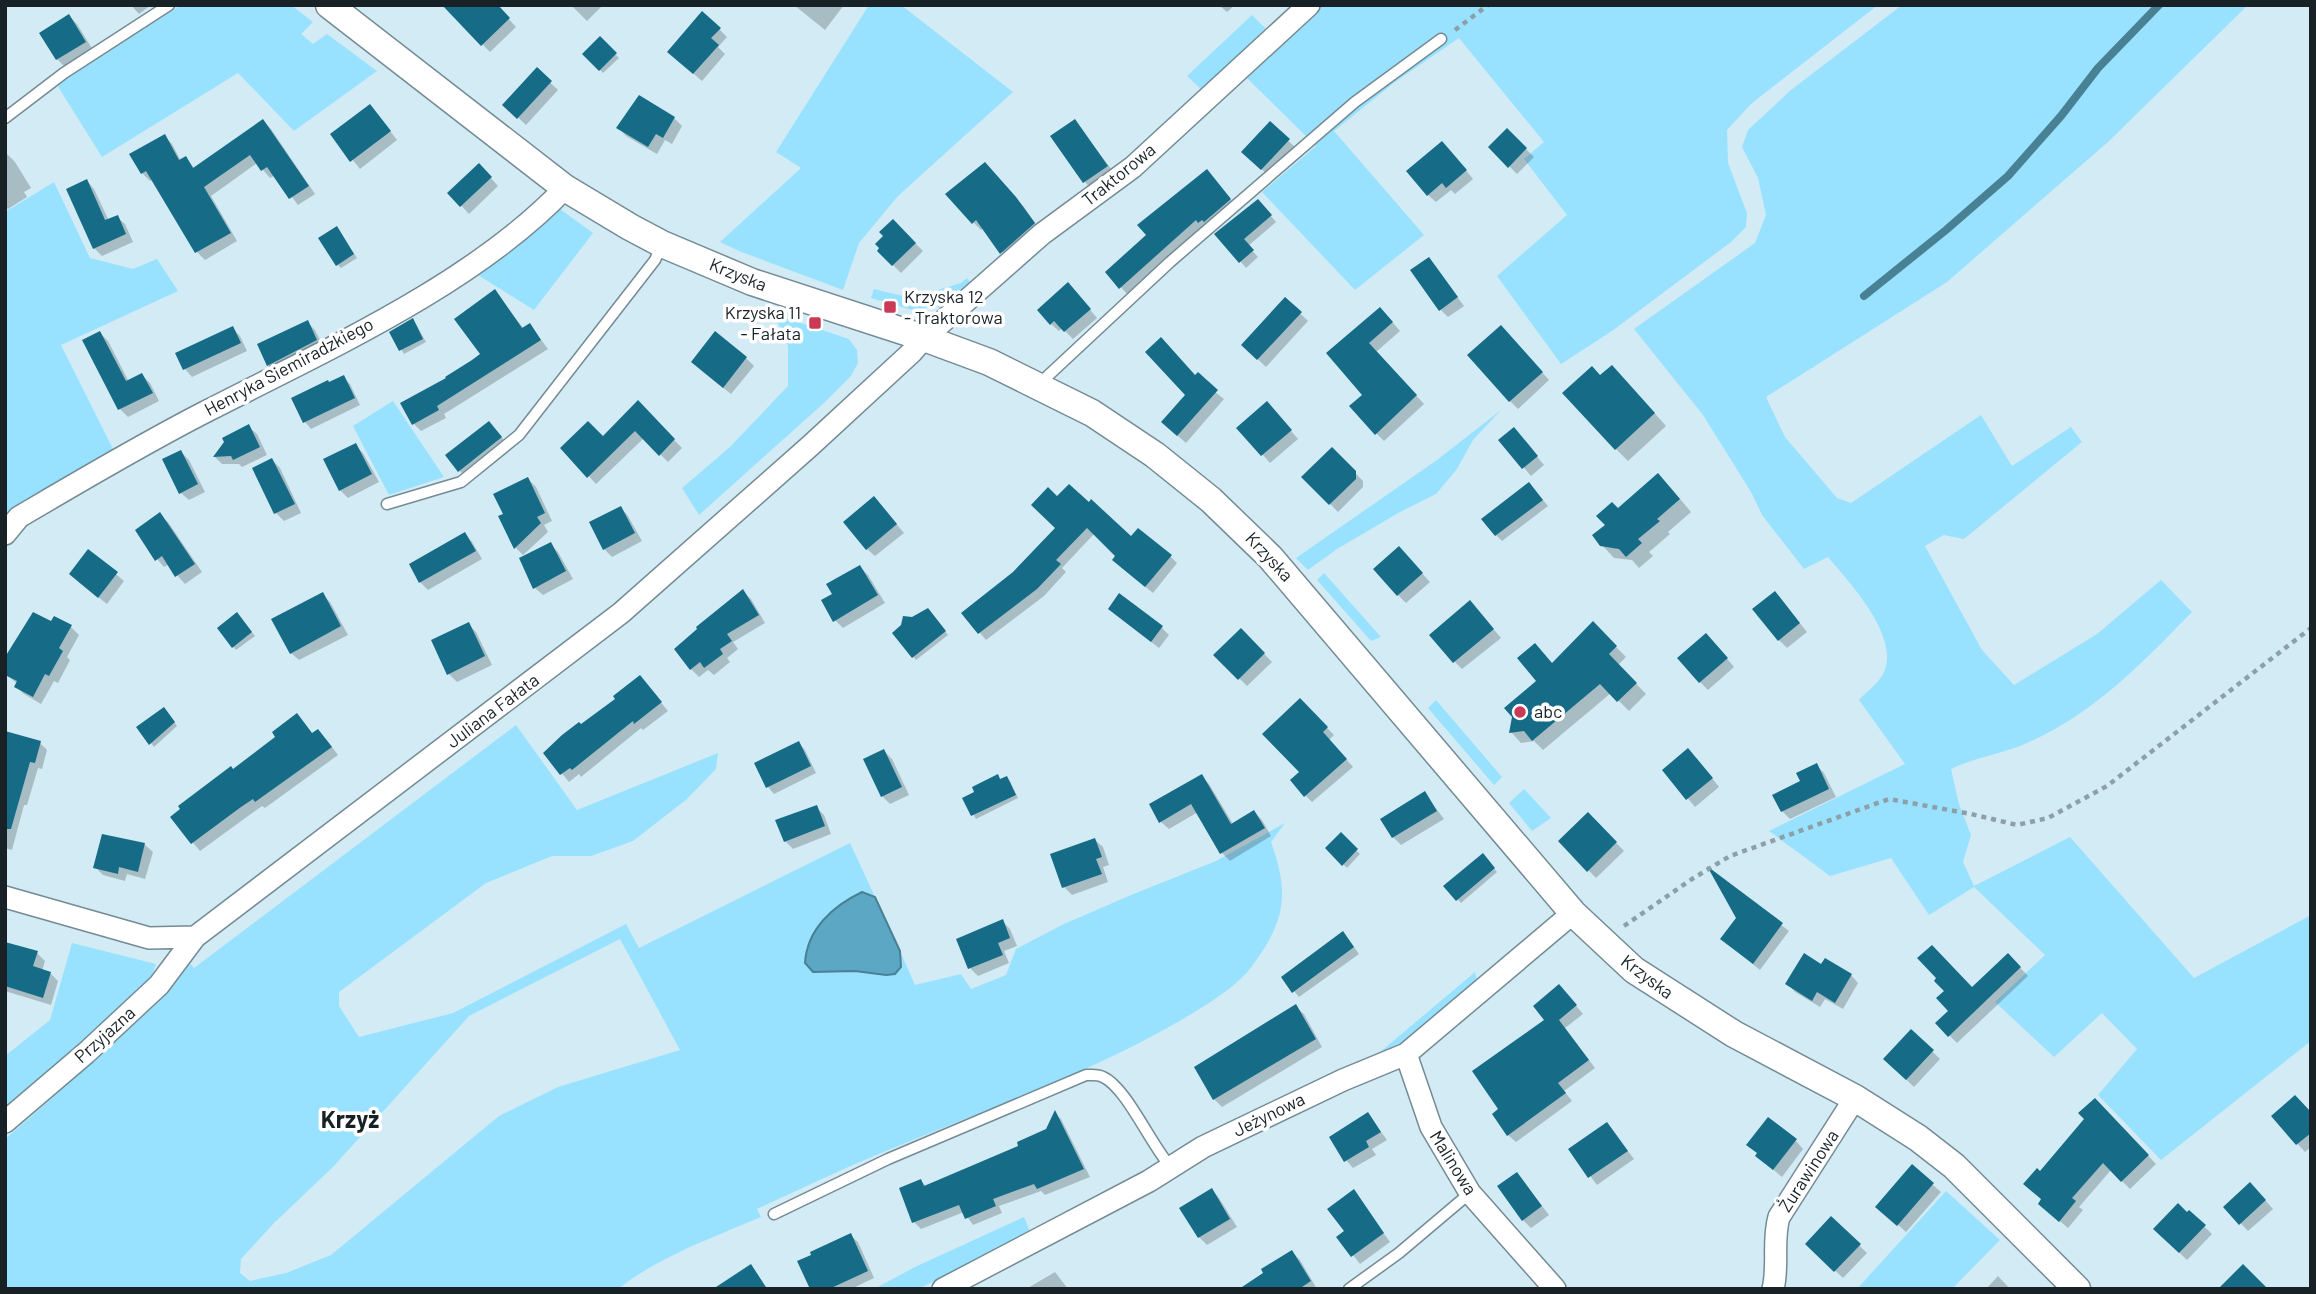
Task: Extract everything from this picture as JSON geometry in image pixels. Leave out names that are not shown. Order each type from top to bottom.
[{"type":"street","name":"Krzyska","points":[[329,5],[565,188],[663,244],[752,282],[989,362],[1092,413],[1155,456],[1219,508],[1270,557],[1573,912],[1634,971],[1734,1034],[1855,1098],[1899,1125],[1954,1166],[2077,1289]]},
{"type":"street","name":"Traktorowa","points":[[924,338],[1042,234],[1133,167],[1309,5]]},
{"type":"street","name":"Henryka Siemiradzkiego","points":[[5,534],[19,517],[153,439],[301,363],[453,278],[539,214],[565,188]]},
{"type":"street","name":"Juliana Fałata","points":[[195,937],[621,613],[810,446],[924,338]]},
{"type":"street","points":[[5,897],[149,937],[195,937]]},
{"type":"street","name":"Jeżynowa","points":[[943,1289],[1138,1187],[1203,1147],[1343,1080],[1406,1054],[1573,912]]},
{"type":"street","name":"Przyjazna","points":[[5,1122],[86,1053],[159,985],[195,937]]},
{"type":"street","name":"Malinowa","points":[[1406,1054],[1431,1127],[1470,1194],[1555,1289]]},
{"type":"street","name":"Żurawinowa","points":[[1773,1289],[1777,1273],[1774,1234],[1779,1217],[1855,1098]]},
{"type":"lane","points":[[5,118],[64,73],[169,5]]},
{"type":"lane","points":[[1038,385],[1171,262],[1355,102],[1441,39]]},
{"type":"lane","points":[[387,504],[461,482],[519,435],[655,260],[663,244]]},
{"type":"lane","points":[[774,1214],[888,1159],[1086,1075],[1101,1075],[1115,1085],[1170,1166]]},
{"type":"lane","points":[[1349,1289],[1399,1253],[1470,1194]]},
{"type":"path","points":[[1441,39],[1488,5]]},
{"type":"path","points":[[1602,940],[1730,856],[1889,799],[2017,825],[2048,818],[2107,786],[2311,628]]},
{"type":"shaded area","points":[[181,5],[291,5],[313,22],[301,34],[313,44],[327,34],[377,71],[294,131],[238,73],[102,157],[57,85]]},
{"type":"shaded area","points":[[869,5],[901,5],[1013,92],[898,196],[859,243],[843,290],[720,242],[801,168],[776,152]]},
{"type":"shaded area","points":[[1321,5],[1878,5],[1752,103],[1727,130],[1728,163],[1747,213],[1746,227],[1731,242],[1612,331],[1561,364],[1497,276],[1567,215],[1524,159],[1544,142],[1459,38],[1395,82],[1334,131],[1424,235],[1355,290],[1262,192],[1316,146],[1247,78]]},
{"type":"shaded area","points":[[1902,5],[2248,5],[2108,142],[1947,282],[1766,397],[1785,437],[1837,498],[1851,503],[1981,415],[2012,466],[2071,427],[2082,442],[1964,539],[1944,535],[1925,546],[1982,650],[2014,685],[2097,634],[2161,580],[2192,612],[2116,686],[2074,717],[2027,743],[1951,769],[1959,804],[1971,835],[1963,862],[1974,886],[2070,837],[2194,978],[2311,915],[2311,1041],[2161,1160],[2098,1095],[2137,1049],[2102,1013],[2054,1057],[1995,1002],[2045,955],[1974,887],[1929,915],[1891,858],[1830,876],[1769,831],[1905,764],[1859,700],[1882,676],[1887,662],[1886,646],[1871,612],[1828,557],[1804,569],[1762,515],[1751,492],[1703,415],[1634,329],[1755,243],[1766,215],[1758,178],[1742,147],[1748,130],[1791,90]]},
{"type":"shaded area","points":[[1252,15],[1267,30],[1204,92],[1187,76]]},
{"type":"shaded area","points":[[54,182],[90,258],[133,269],[157,259],[178,291],[61,345],[115,453],[5,515],[5,212]]},
{"type":"shaded area","points":[[560,209],[593,233],[534,310],[473,272]]},
{"type":"shaded area","points":[[967,278],[973,285],[942,310],[936,305],[916,311],[871,298],[874,289],[911,298],[961,283]]},
{"type":"shaded area","points":[[774,314],[849,339],[857,350],[858,363],[851,376],[824,403],[699,515],[682,488],[730,447],[788,386],[788,346]]},
{"type":"shaded area","points":[[393,401],[444,477],[389,495],[353,426]]},
{"type":"shaded area","points":[[1501,410],[1473,440],[1457,469],[1436,494],[1337,549],[1308,570],[1296,558],[1437,460]]},
{"type":"shaded area","points":[[1324,573],[1381,637],[1371,641],[1317,580]]},
{"type":"shaded area","points":[[1436,700],[1502,777],[1494,785],[1428,708]]},
{"type":"shaded area","points":[[516,725],[577,810],[718,753],[716,769],[687,799],[633,841],[591,856],[552,856],[486,883],[339,992],[339,1006],[359,1037],[453,1013],[626,924],[639,948],[850,843],[875,897],[862,892],[835,909],[823,922],[806,949],[813,972],[895,974],[901,967],[900,951],[915,985],[961,974],[971,989],[1006,975],[1016,949],[1064,924],[1216,861],[1285,823],[1271,842],[1281,879],[1281,909],[1277,924],[1249,970],[1215,999],[1111,1057],[870,1158],[757,1209],[761,1217],[669,1257],[618,1289],[5,1289],[5,1139],[123,1032],[189,962],[194,968]],"holes":[[[620,939],[680,1050],[558,1087],[499,1116],[331,1255],[286,1273],[250,1281],[240,1273],[241,1259],[274,1223],[333,1167],[469,1016]]]},
{"type":"shaded area","points":[[1524,789],[1551,818],[1532,831],[1509,803]]},
{"type":"shaded area","points":[[862,892],[875,897],[900,951],[901,967],[895,974],[886,975],[855,971],[813,972],[805,963],[816,929],[841,904]]},
{"type":"shaded area","points":[[72,943],[156,964],[151,978],[100,1029],[5,1109],[5,1056],[50,1020]]},
{"type":"shaded area","points":[[1475,972],[1478,984],[1422,1033],[1379,1053]]},
{"type":"shaded area","points":[[1946,1191],[2000,1240],[1952,1289],[1857,1289]]},
{"type":"shaded area","points":[[1024,1217],[1031,1234],[918,1289],[874,1289],[915,1267]]},
{"type":"building","points":[[442,5],[498,5],[510,18],[481,46]]},
{"type":"building","points":[[702,11],[721,28],[711,38],[719,45],[693,74],[667,52]]},
{"type":"building","points":[[69,14],[86,42],[56,60],[39,33]]},
{"type":"building","points":[[600,36],[617,53],[599,71],[582,54]]},
{"type":"building","points":[[537,67],[552,81],[517,119],[502,105]]},
{"type":"building","points":[[639,95],[675,117],[663,138],[656,134],[648,147],[616,128]]},
{"type":"building","points":[[370,104],[391,131],[350,162],[330,134]]},
{"type":"building","points":[[263,119],[309,186],[289,199],[267,167],[261,171],[250,155],[204,187],[231,233],[195,253],[146,171],[141,174],[129,154],[165,134],[179,160],[186,156],[193,168]]},
{"type":"building","points":[[1075,119],[1108,166],[1083,183],[1050,136]]},
{"type":"building","points":[[1270,121],[1290,139],[1261,170],[1241,152]]},
{"type":"building","points":[[1507,128],[1527,148],[1508,168],[1488,147]]},
{"type":"building","points":[[1442,141],[1467,170],[1446,188],[1442,183],[1427,196],[1406,171]]},
{"type":"building","points":[[985,162],[1035,223],[1000,254],[976,220],[972,224],[945,194]]},
{"type":"building","points":[[479,163],[492,177],[460,207],[447,193]]},
{"type":"building","points":[[1207,169],[1231,199],[1204,222],[1202,220],[1198,223],[1196,220],[1119,289],[1105,272],[1146,235],[1137,225]]},
{"type":"building","points":[[87,179],[105,220],[118,215],[126,234],[93,249],[66,189]]},
{"type":"building","points":[[1258,199],[1272,215],[1244,239],[1254,250],[1239,263],[1214,234]]},
{"type":"building","points":[[893,219],[916,243],[892,266],[877,251],[879,248],[875,244],[883,236],[879,232]]},
{"type":"building","points":[[337,226],[354,254],[336,266],[318,238]]},
{"type":"building","points":[[1429,257],[1458,297],[1439,311],[1410,270]]},
{"type":"building","points":[[1068,282],[1091,309],[1064,332],[1054,321],[1050,325],[1037,310]]},
{"type":"building","points":[[495,289],[522,328],[530,323],[541,340],[437,406],[439,410],[412,425],[400,403],[446,378],[480,354],[454,319]]},
{"type":"building","points":[[1285,297],[1302,312],[1257,360],[1241,345]]},
{"type":"building","points":[[1380,307],[1393,322],[1369,343],[1417,395],[1375,435],[1349,406],[1362,395],[1326,353]]},
{"type":"building","points":[[413,318],[423,339],[399,351],[389,332]]},
{"type":"building","points":[[308,320],[317,340],[267,366],[257,344]]},
{"type":"building","points":[[1501,325],[1543,372],[1509,402],[1467,355]]},
{"type":"building","points":[[233,326],[241,343],[183,370],[175,353]]},
{"type":"building","points":[[100,331],[126,381],[142,373],[153,393],[118,410],[82,340]]},
{"type":"building","points":[[715,331],[747,357],[723,388],[691,362]]},
{"type":"building","points":[[1161,337],[1195,375],[1198,372],[1218,390],[1177,436],[1161,422],[1185,395],[1145,352]]},
{"type":"building","points":[[1612,365],[1655,413],[1615,450],[1562,393],[1592,366],[1600,375]]},
{"type":"building","points":[[344,375],[355,398],[303,423],[291,398]]},
{"type":"building","points":[[638,400],[675,439],[659,456],[635,431],[587,478],[560,448],[588,421],[603,436]]},
{"type":"building","points":[[1267,401],[1292,430],[1261,456],[1236,428]]},
{"type":"building","points":[[489,421],[502,437],[458,472],[445,455]]},
{"type":"building","points":[[249,424],[260,447],[233,460],[231,456],[213,457],[224,442],[222,438]]},
{"type":"building","points":[[1514,427],[1538,456],[1522,469],[1498,440]]},
{"type":"building","points":[[356,443],[372,474],[339,491],[323,459]]},
{"type":"building","points":[[1332,447],[1356,471],[1356,479],[1329,505],[1301,477]]},
{"type":"building","points":[[181,450],[198,484],[179,494],[162,459]]},
{"type":"building","points":[[272,458],[295,504],[274,514],[252,468]]},
{"type":"building","points":[[1658,473],[1680,499],[1657,519],[1660,521],[1638,539],[1642,543],[1626,557],[1619,549],[1600,546],[1592,535],[1605,525],[1596,516],[1612,502],[1618,508]]},
{"type":"building","points":[[528,477],[545,513],[537,517],[541,523],[514,549],[498,516],[503,514],[493,494]]},
{"type":"building","points":[[1529,482],[1543,500],[1495,536],[1481,519]]},
{"type":"building","points":[[1069,484],[1089,502],[1091,499],[1131,536],[1138,528],[1172,555],[1145,587],[1112,560],[1115,556],[1087,528],[1056,560],[1061,564],[1037,589],[978,634],[961,613],[1013,572],[1055,528],[1031,505],[1048,487],[1057,496]]},
{"type":"building","points":[[874,496],[897,524],[866,550],[843,522]]},
{"type":"building","points":[[621,506],[635,533],[603,550],[589,522]]},
{"type":"building","points":[[160,512],[195,564],[175,577],[162,556],[155,561],[135,530]]},
{"type":"building","points":[[465,532],[476,551],[419,583],[409,564]]},
{"type":"building","points":[[551,542],[566,571],[533,589],[519,558]]},
{"type":"building","points":[[1399,546],[1423,573],[1397,596],[1373,569]]},
{"type":"building","points":[[88,549],[118,572],[98,598],[69,574]]},
{"type":"building","points":[[860,565],[878,595],[833,622],[821,600],[832,594],[826,584]]},
{"type":"building","points":[[743,589],[759,615],[727,634],[732,641],[720,649],[723,654],[704,668],[700,662],[690,670],[674,649],[697,629],[696,627]]},
{"type":"building","points":[[1775,591],[1800,623],[1778,641],[1752,609]]},
{"type":"building","points":[[323,592],[341,626],[290,654],[271,619]]},
{"type":"building","points":[[1119,593],[1163,626],[1151,642],[1108,609]]},
{"type":"building","points":[[1470,600],[1494,629],[1453,663],[1429,635]]},
{"type":"building","points":[[928,608],[946,631],[912,658],[892,633],[901,625],[903,616],[912,617]]},
{"type":"building","points":[[33,612],[51,621],[54,616],[72,625],[59,648],[63,651],[49,676],[45,674],[33,697],[14,687],[17,681],[5,675],[5,657]]},
{"type":"building","points":[[237,612],[252,632],[232,648],[217,628]]},
{"type":"building","points":[[1593,621],[1617,646],[1609,654],[1637,683],[1617,702],[1600,684],[1532,741],[1524,731],[1509,733],[1512,717],[1504,708],[1536,681],[1517,658],[1535,643],[1552,663]]},
{"type":"building","points":[[469,622],[485,656],[447,675],[431,640]]},
{"type":"building","points":[[1241,628],[1265,653],[1238,680],[1213,655]]},
{"type":"building","points":[[1706,633],[1728,658],[1699,683],[1677,658]]},
{"type":"building","points":[[640,675],[662,702],[634,724],[633,721],[572,770],[570,768],[560,775],[543,753],[579,722],[581,724],[615,699],[613,696]]},
{"type":"building","points":[[1300,698],[1328,727],[1323,732],[1347,759],[1304,797],[1290,780],[1299,772],[1262,734]]},
{"type":"building","points":[[164,707],[175,722],[149,745],[136,727]]},
{"type":"building","points":[[297,713],[312,733],[318,729],[332,747],[255,802],[253,799],[241,807],[191,844],[170,817],[180,809],[178,806],[275,737],[272,732]]},
{"type":"building","points":[[5,731],[41,741],[35,763],[30,762],[11,829],[5,829]]},
{"type":"building","points":[[799,741],[811,766],[766,788],[754,763]]},
{"type":"building","points":[[1688,748],[1713,778],[1686,800],[1662,770]]},
{"type":"building","points":[[884,749],[902,787],[881,797],[863,759]]},
{"type":"building","points":[[1817,763],[1829,789],[1781,812],[1772,795],[1800,781],[1796,773]]},
{"type":"building","points":[[998,774],[1000,779],[1007,776],[1016,795],[971,816],[962,798],[974,792],[972,787]]},
{"type":"building","points":[[1202,774],[1231,824],[1254,810],[1265,828],[1220,854],[1191,804],[1159,823],[1149,804]]},
{"type":"building","points":[[1425,791],[1437,811],[1392,838],[1380,819]]},
{"type":"building","points":[[817,805],[825,826],[784,842],[775,820]]},
{"type":"building","points":[[1588,812],[1617,842],[1587,872],[1558,841]]},
{"type":"building","points":[[1341,832],[1358,849],[1342,866],[1325,848]]},
{"type":"building","points":[[102,834],[145,843],[138,872],[119,867],[118,874],[93,868]]},
{"type":"building","points":[[1095,838],[1102,857],[1096,859],[1102,874],[1062,888],[1050,854]]},
{"type":"building","points":[[1483,853],[1495,868],[1456,901],[1443,886]]},
{"type":"building","points":[[1707,866],[1783,923],[1753,964],[1720,939],[1736,918]]},
{"type":"building","points":[[1003,919],[1010,938],[998,943],[1003,955],[968,969],[956,939]]},
{"type":"building","points":[[1343,931],[1354,947],[1292,993],[1281,977]]},
{"type":"building","points":[[5,942],[38,951],[33,966],[51,972],[43,998],[5,986]]},
{"type":"building","points":[[1932,945],[1972,987],[2008,953],[2021,967],[1948,1037],[1935,1023],[1948,1011],[1936,998],[1944,991],[1917,958]]},
{"type":"building","points":[[1804,953],[1821,964],[1825,958],[1852,974],[1835,1003],[1817,992],[1812,1001],[1785,984]]},
{"type":"building","points":[[1559,984],[1577,1005],[1559,1020],[1589,1060],[1558,1083],[1566,1093],[1507,1136],[1492,1114],[1498,1109],[1472,1071],[1544,1020],[1533,1006]]},
{"type":"building","points":[[1296,1004],[1316,1039],[1213,1100],[1194,1067]]},
{"type":"building","points":[[1911,1029],[1934,1050],[1906,1080],[1883,1059]]},
{"type":"building","points":[[2295,1095],[2311,1112],[2311,1133],[2296,1145],[2271,1116]]},
{"type":"building","points":[[2095,1098],[2149,1155],[2121,1182],[2103,1163],[2072,1198],[2076,1201],[2059,1222],[2038,1204],[2041,1199],[2023,1184],[2037,1168],[2040,1171],[2084,1119],[2078,1113]]},
{"type":"building","points":[[1055,1110],[1084,1169],[1037,1189],[1034,1184],[993,1199],[996,1206],[965,1219],[959,1205],[912,1223],[899,1188],[921,1179],[924,1186],[1018,1146],[1017,1142],[1046,1129]]},
{"type":"building","points":[[1368,1112],[1381,1132],[1366,1141],[1369,1147],[1344,1162],[1329,1137]]},
{"type":"building","points":[[1768,1117],[1797,1139],[1773,1170],[1746,1145]]},
{"type":"building","points":[[1607,1122],[1628,1151],[1588,1178],[1568,1149]]},
{"type":"building","points":[[1912,1164],[1934,1183],[1897,1226],[1875,1207]]},
{"type":"building","points":[[1517,1172],[1542,1206],[1522,1221],[1497,1186]]},
{"type":"building","points":[[2250,1182],[2266,1200],[2239,1225],[2223,1207]]},
{"type":"building","points":[[1212,1188],[1230,1219],[1198,1238],[1179,1208]]},
{"type":"building","points":[[1354,1189],[1384,1233],[1351,1257],[1336,1237],[1344,1231],[1327,1209]]},
{"type":"building","points":[[2178,1203],[2206,1225],[2179,1253],[2153,1229]]},
{"type":"building","points":[[1831,1216],[1861,1244],[1834,1272],[1805,1244]]},
{"type":"building","points":[[851,1233],[868,1271],[829,1289],[810,1289],[797,1261]]},
{"type":"building","points":[[1292,1250],[1311,1281],[1299,1289],[1239,1289],[1263,1273],[1261,1269]]},
{"type":"building","points":[[751,1264],[767,1289],[713,1289]]},
{"type":"building","points":[[2243,1264],[2268,1289],[2218,1289]]},
{"type":"waterway","points":[[1864,296],[2008,176],[2061,116],[2098,68],[2159,5]]},
{"type":"place","name":"Krzyska 12 - Traktorowa","points":[[890,307]]},
{"type":"place","name":"Krzyska 11 - Fałata","points":[[815,323]]},
{"type":"place","name":"abc","points":[[1520,712]]},
{"type":"district","name":"Krzyż","points":[[350,1120]]}]
